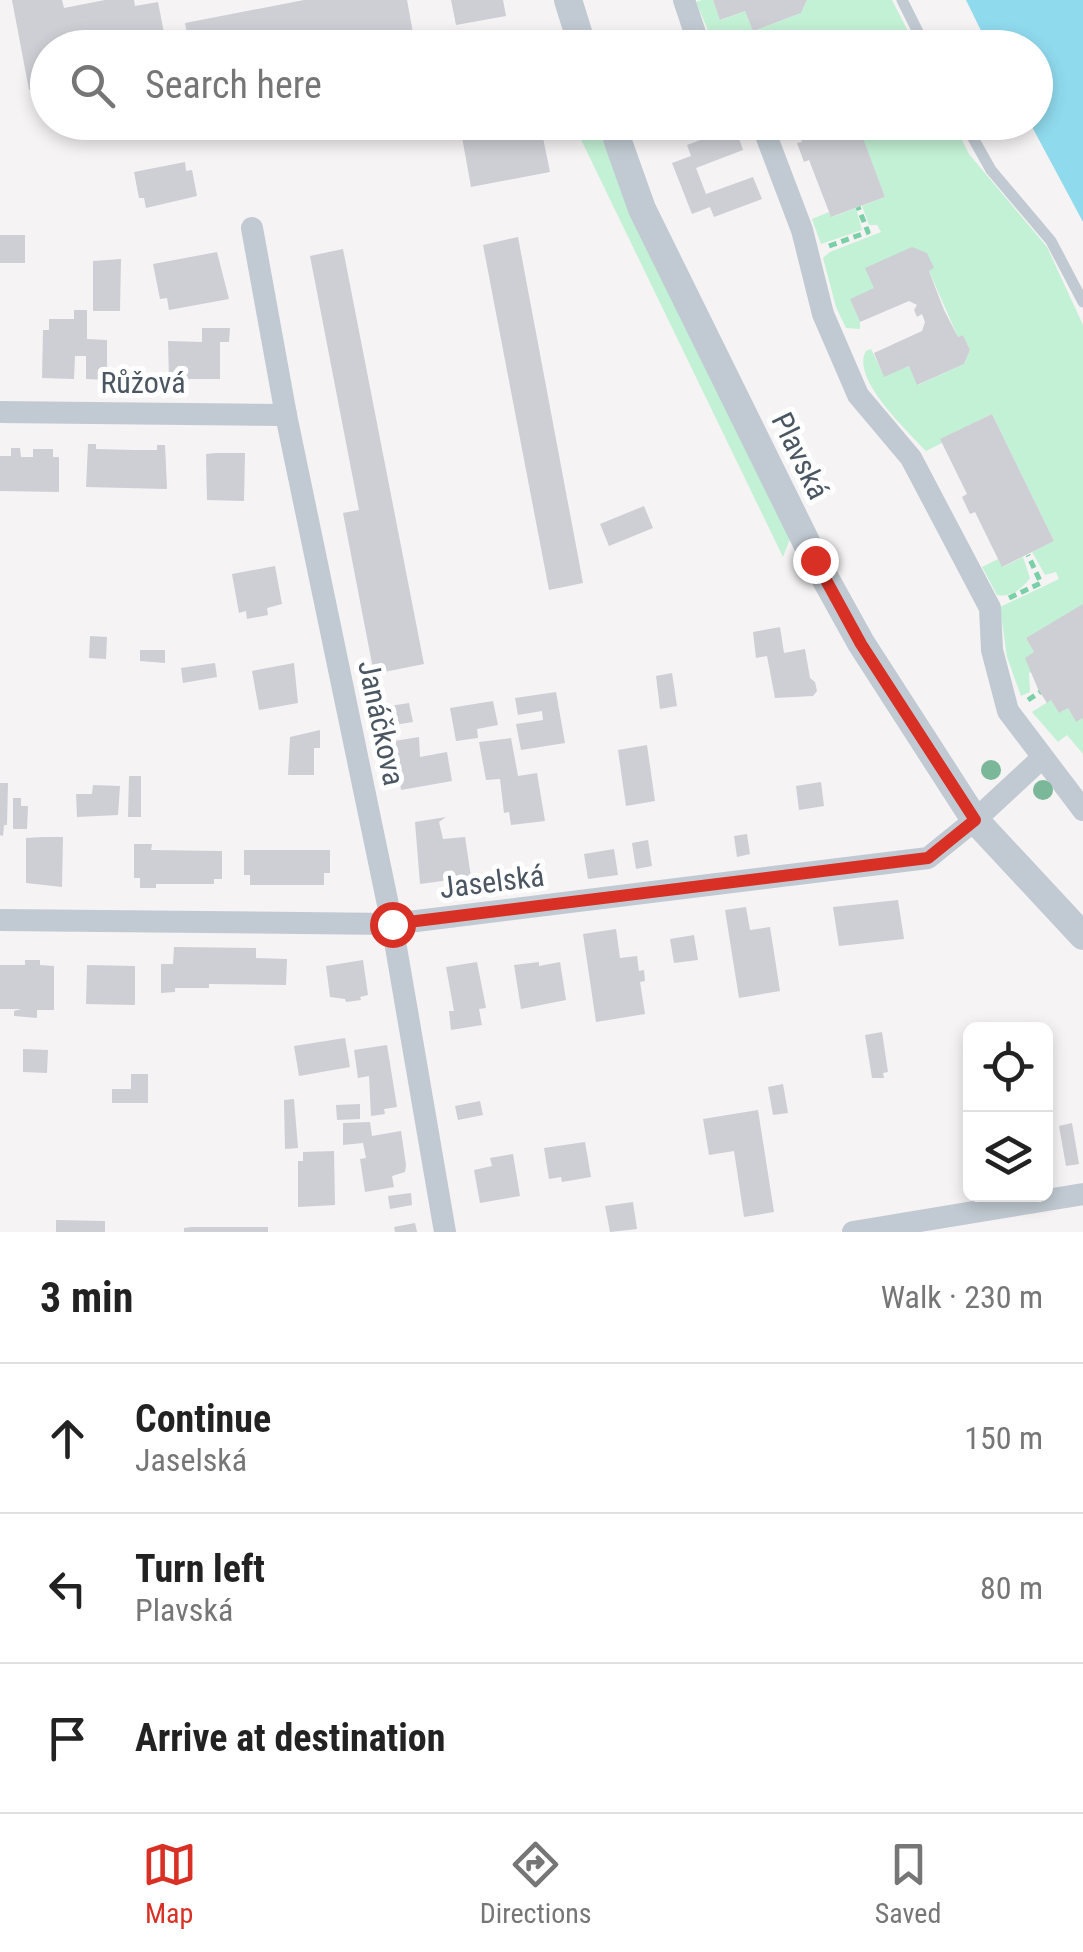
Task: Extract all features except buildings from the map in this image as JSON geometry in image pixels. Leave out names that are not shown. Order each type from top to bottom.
[{"type":"street","points":[[568,0],[577,30]]},
{"type":"street","points":[[684,0],[694,30]]},
{"type":"street","name":"Plavská","points":[[617,140],[642,210],[815,560],[861,644],[975,820],[1083,936]]},
{"type":"street","points":[[767,140],[808,254],[823,314],[858,395],[911,458],[990,608],[992,650],[1008,711],[1083,810]]},
{"type":"street","name":"Janáčkova","points":[[252,228],[286,414],[392,924],[445,1232]]},
{"type":"street","name":"Růžová","points":[[0,412],[286,414]]},
{"type":"street","name":"Jaselská","points":[[0,920],[392,924],[928,858],[1042,758]]},
{"type":"street","points":[[854,1232],[1083,1194]]},
{"type":"lane","points":[[902,0],[917,30]]},
{"type":"lane","points":[[974,140],[991,170],[1052,241],[1083,302]]},
{"type":"path","points":[[808,254],[868,232],[858,207]]},
{"type":"path","points":[[990,608],[1042,582],[1028,554]]},
{"type":"green space","points":[[713,0],[721,20],[745,11],[753,30],[708,30],[696,2]]},
{"type":"green space","points":[[807,0],[892,0],[907,30],[756,30],[801,13]]},
{"type":"green space","points":[[581,140],[602,140],[637,224],[790,539],[783,557]]},
{"type":"green space","points":[[863,140],[962,140],[969,154],[1047,247],[1083,325],[1083,605],[1026,638],[1034,652],[1033,671],[1029,673],[1030,692],[1021,696],[1007,657],[1000,607],[1059,579],[1056,572],[1045,575],[1032,552],[1054,541],[992,414],[941,439],[942,443],[926,451],[883,404],[863,362],[866,351],[871,349],[884,376],[909,366],[918,385],[964,364],[970,350],[963,335],[958,337],[929,271],[850,299],[860,329],[846,328],[836,307],[823,258],[881,232],[877,225],[869,225],[862,206],[885,197]]},
{"type":"green space","points":[[856,208],[862,230],[821,244],[812,219]]},
{"type":"green space","points":[[1023,557],[1030,578],[1016,592],[997,595],[982,567],[998,559],[1003,567]]},
{"type":"green space","points":[[1051,700],[1059,713],[1068,708],[1076,722],[1083,718],[1083,754],[1067,735],[1058,742],[1032,712]]},
{"type":"water","points":[[966,0],[1083,0],[1083,222],[1039,140],[1053,140],[1053,30],[981,30]]},
{"type":"route","points":[[392,924],[928,858],[956,837],[975,820],[861,644],[815,560]]}]
